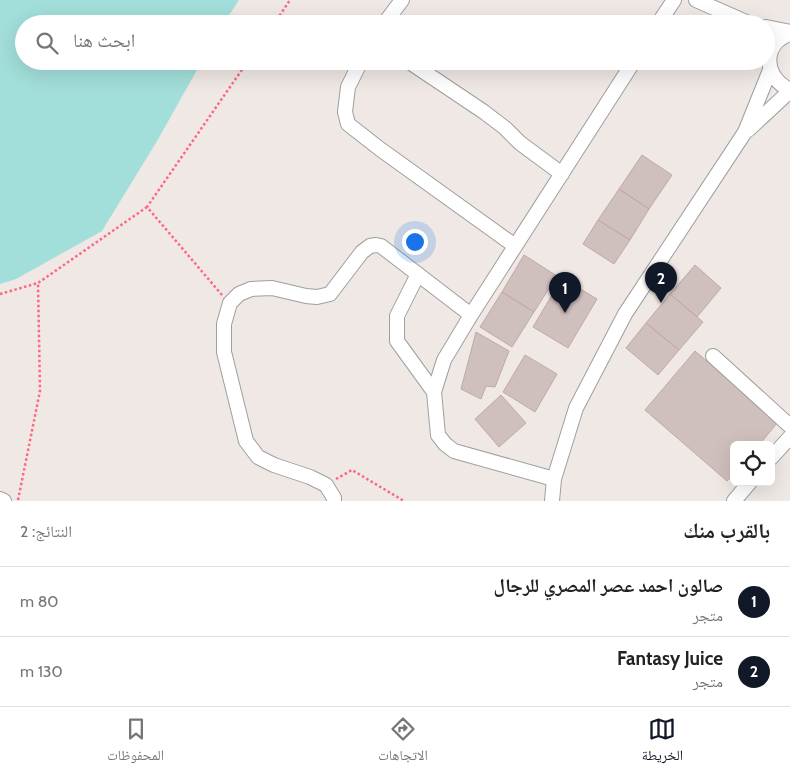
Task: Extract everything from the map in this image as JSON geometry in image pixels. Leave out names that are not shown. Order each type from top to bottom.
[{"type":"street","points":[[391,15],[402,0]]},
{"type":"street","points":[[664,15],[674,0]]},
{"type":"street","points":[[696,0],[730,15]]},
{"type":"street","points":[[775,29],[790,33]]},
{"type":"street","points":[[775,45],[790,33]]},
{"type":"street","points":[[357,70],[348,87],[344,112],[348,124],[515,246]]},
{"type":"street","points":[[421,70],[484,112],[505,128],[520,143],[562,174]]},
{"type":"street","points":[[554,479],[454,450],[445,444],[438,435],[434,392],[444,360],[471,315],[628,70]]},
{"type":"street","points":[[745,132],[790,91],[775,79],[770,70]]},
{"type":"street","points":[[552,501],[554,479],[576,408],[625,314],[745,132],[770,70]]},
{"type":"street","points":[[334,501],[326,485],[310,477],[274,466],[258,457],[246,441],[224,352],[224,324],[230,303],[239,294],[251,290],[272,288],[306,296],[317,297],[330,294],[362,252],[370,246],[376,245],[381,246],[471,315]]},
{"type":"street","points":[[418,274],[397,316],[397,341],[434,392]]},
{"type":"street","points":[[713,356],[790,426]]},
{"type":"street","points":[[775,454],[790,437]]},
{"type":"street","points":[[734,501],[747,486]]},
{"type":"street","points":[[0,499],[4,501]]},
{"type":"path","points":[[280,15],[290,0]]},
{"type":"path","points":[[0,294],[38,284],[147,206],[242,70]]},
{"type":"path","points":[[147,206],[230,303]]},
{"type":"path","points":[[18,501],[40,391],[38,284]]},
{"type":"path","points":[[326,485],[352,470],[404,501]]},
{"type":"water","points":[[0,0],[239,0],[229,15],[15,15],[15,70],[197,70],[157,141],[102,231],[16,279],[0,284]]},
{"type":"building","points":[[642,155],[672,175],[649,209],[619,189]]},
{"type":"building","points":[[619,189],[649,209],[630,240],[598,220]]},
{"type":"building","points":[[598,220],[630,240],[614,264],[583,244]]},
{"type":"building","points":[[524,255],[557,276],[534,312],[502,292]]},
{"type":"building","points":[[695,265],[721,288],[697,317],[670,294]]},
{"type":"building","points":[[562,278],[597,299],[568,348],[533,327]]},
{"type":"building","points":[[502,292],[534,312],[512,347],[480,327]]},
{"type":"building","points":[[670,294],[703,322],[679,350],[646,323]]},
{"type":"building","points":[[646,323],[679,350],[658,375],[626,348]]},
{"type":"building","points":[[476,332],[509,351],[495,387],[486,386],[481,399],[461,389]]},
{"type":"building","points":[[695,351],[778,422],[762,441],[730,441],[730,478],[727,481],[645,410]]},
{"type":"building","points":[[525,355],[557,374],[535,412],[503,392]]},
{"type":"building","points":[[501,395],[526,423],[499,447],[475,419]]},
{"type":"place","name":"Fantasy Juice","points":[[661,303]]},
{"type":"place","name":"صالون احمد عصر المصري للرجال","points":[[565,313]]}]
